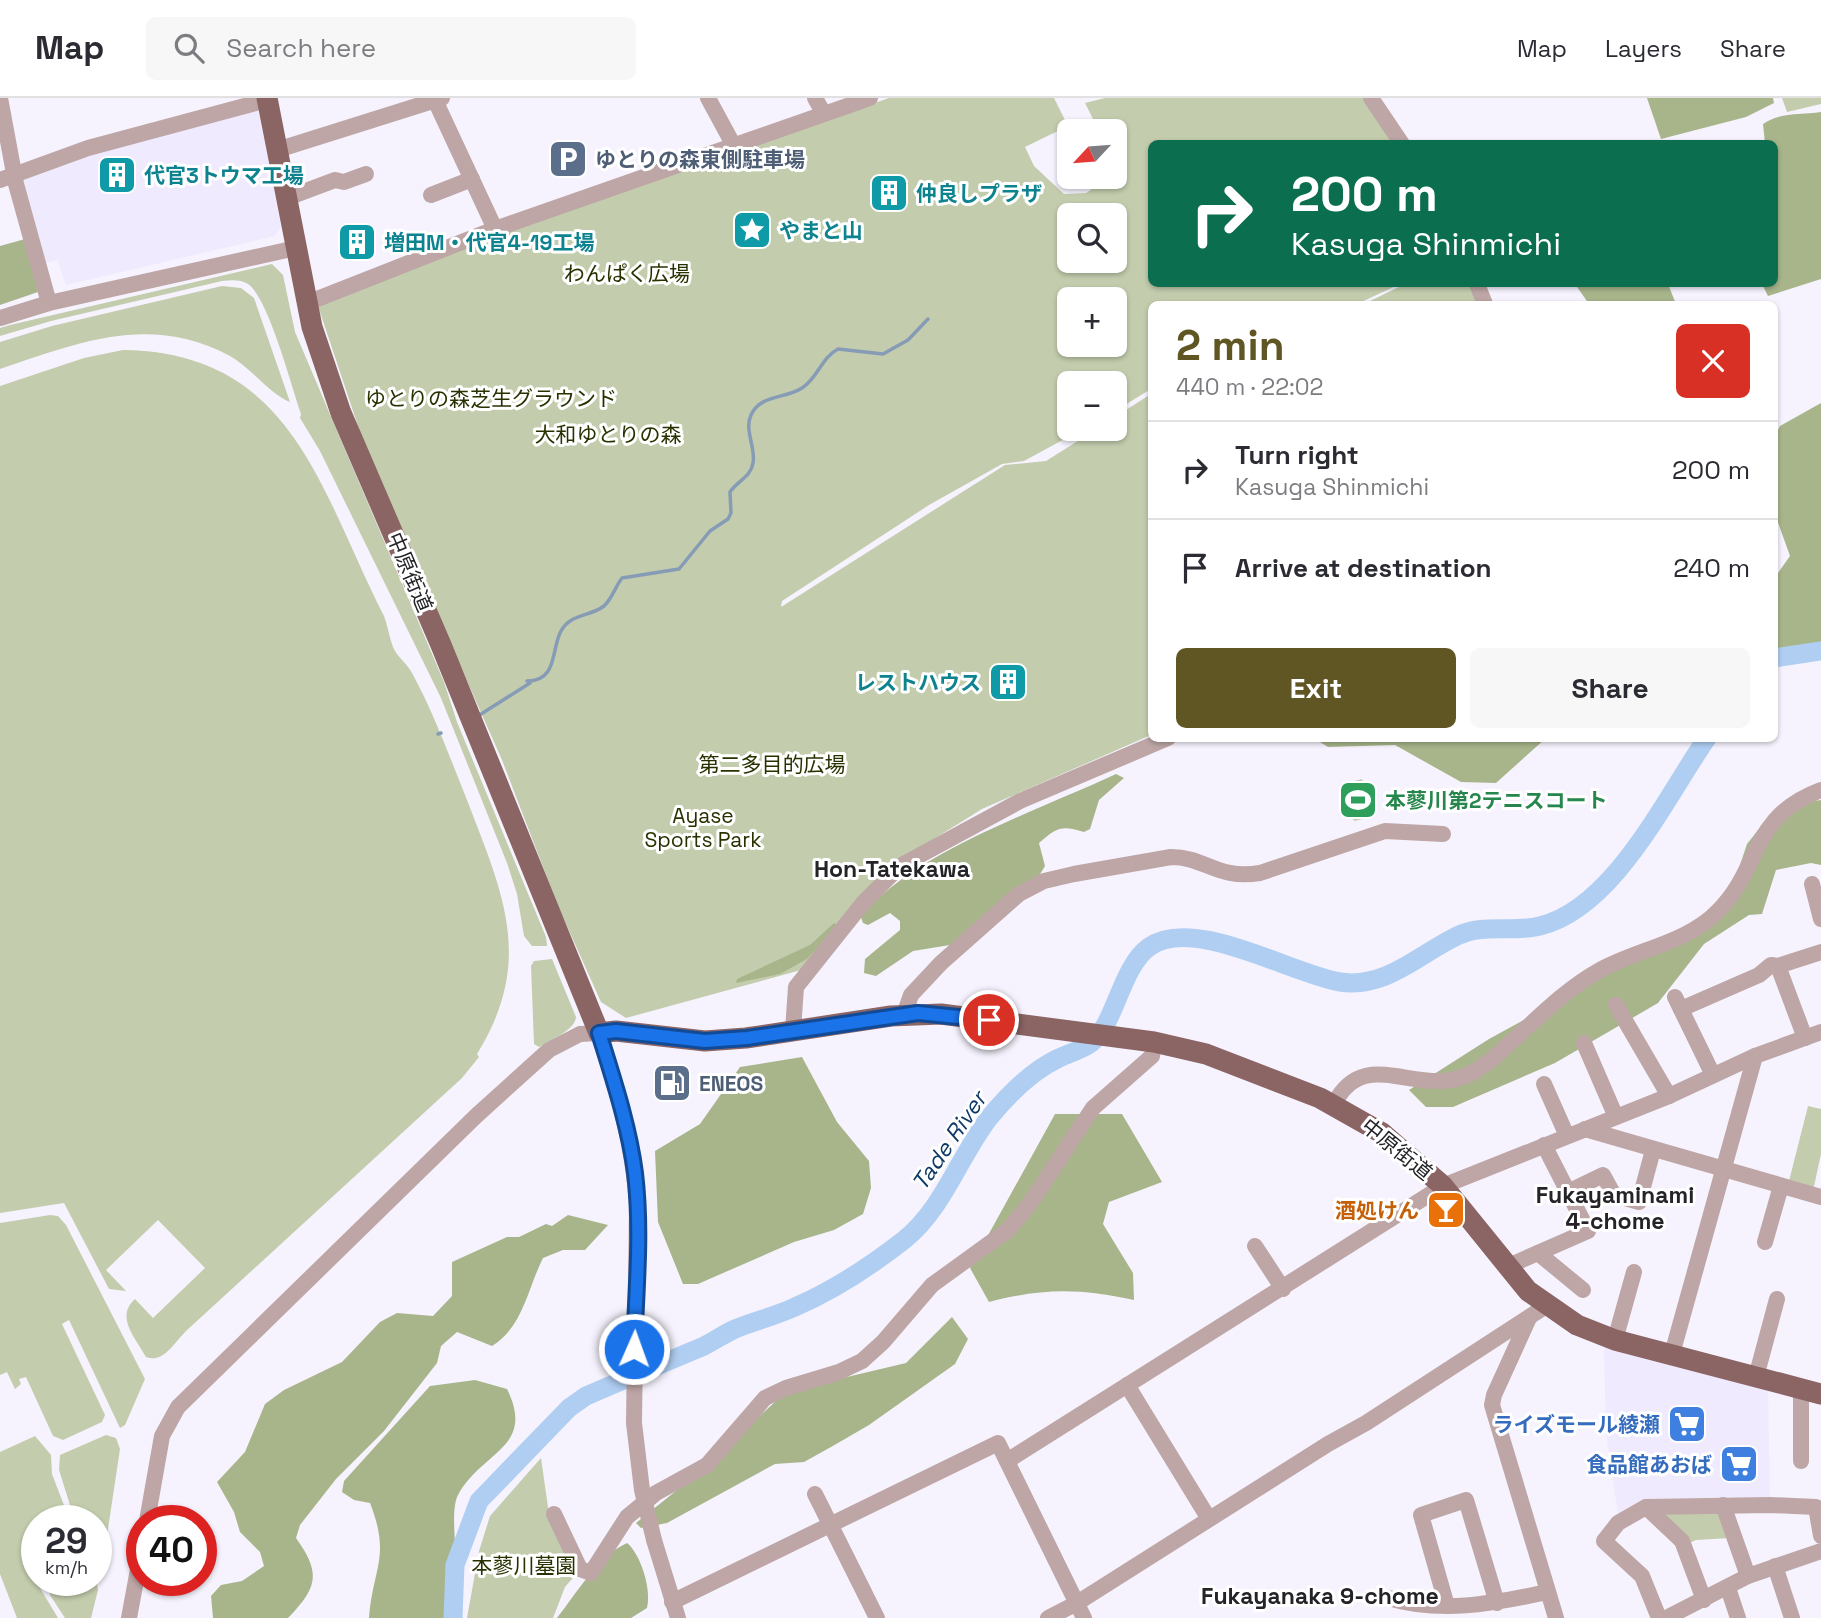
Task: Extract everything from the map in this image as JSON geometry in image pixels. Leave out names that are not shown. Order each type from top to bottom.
[{"type":"main road","name":"中原街道","points":[[267,99],[307,303],[341,413],[599,1033],[616,1031],[705,1041],[904,1014],[941,1014],[1154,1042],[1206,1054],[1334,1104],[1382,1133],[1443,1186],[1538,1312],[1615,1340],[1811,1391]]},
{"type":"street","points":[[0,98],[7,178],[49,303]]},
{"type":"street","points":[[708,98],[734,146]]},
{"type":"street","points":[[815,98],[824,114]]},
{"type":"street","points":[[307,303],[495,229],[870,98]]},
{"type":"street","points":[[1371,98],[1399,140]]},
{"type":"street","points":[[7,178],[101,144],[267,99]]},
{"type":"street","points":[[277,150],[437,99],[495,229]]},
{"type":"street","points":[[287,198],[335,180],[344,182],[366,174]]},
{"type":"street","points":[[431,195],[472,179]]},
{"type":"street","points":[[0,318],[49,303],[296,248]]},
{"type":"street","points":[[793,1030],[796,987],[863,902],[900,866],[1020,801],[1159,742]]},
{"type":"street","points":[[1334,1104],[1348,1084],[1366,1074],[1443,1081],[1474,1073],[1588,977],[1678,938],[1717,912],[1742,878],[1760,838],[1771,824],[1805,796],[1821,790]]},
{"type":"street","points":[[904,1014],[911,995],[941,962],[1019,894],[1044,881],[1171,857],[1185,857],[1213,871],[1239,876],[1260,873],[1385,831],[1443,834]]},
{"type":"street","points":[[1812,884],[1821,919]]},
{"type":"street","points":[[1713,1075],[1678,1003],[1759,975],[1771,965],[1779,966],[1821,952]]},
{"type":"street","points":[[1779,966],[1805,1038]]},
{"type":"street","points":[[1616,1005],[1669,1097]]},
{"type":"street","points":[[1007,1461],[1443,1186],[1669,1097],[1755,1056],[1821,1032]]},
{"type":"street","points":[[150,1505],[162,1436],[178,1407],[476,1116],[549,1051],[580,1034],[599,1033],[624,1120],[635,1173],[637,1207],[634,1423],[642,1490],[678,1618]]},
{"type":"street","points":[[554,1514],[580,1569],[591,1573],[628,1517],[656,1493],[707,1465],[765,1398],[862,1361],[932,1285],[1008,1230],[1029,1205],[1093,1108],[1152,1056],[1154,1042]]},
{"type":"street","points":[[1584,1044],[1616,1117]]},
{"type":"street","points":[[1672,1354],[1755,1056]]},
{"type":"street","points":[[1544,1084],[1567,1136]]},
{"type":"street","points":[[1585,1129],[1821,1197]]},
{"type":"street","points":[[1506,1267],[1588,1231],[1544,1145]]},
{"type":"street","points":[[1569,1192],[1603,1175],[1614,1195],[1639,1202],[1653,1150]]},
{"type":"street","points":[[1765,1242],[1781,1186]]},
{"type":"street","points":[[1255,1246],[1283,1289]]},
{"type":"street","points":[[1538,1253],[1583,1290]]},
{"type":"street","points":[[1615,1340],[1634,1272]]},
{"type":"street","points":[[1756,1377],[1777,1299]]},
{"type":"street","points":[[1048,1618],[1080,1611],[1209,1519],[1366,1423],[1538,1312]]},
{"type":"street","points":[[1538,1312],[1492,1405],[1556,1618]]},
{"type":"street","points":[[1127,1385],[1209,1519]]},
{"type":"street","points":[[1801,1461],[1811,1391]]},
{"type":"street","points":[[672,1602],[998,1443],[1080,1611]]},
{"type":"street","points":[[816,1494],[877,1618]]},
{"type":"street","points":[[1447,1606],[1421,1515],[1466,1500],[1497,1603]]},
{"type":"street","points":[[1723,1505],[1748,1576]]},
{"type":"street","points":[[1646,1507],[1682,1542],[1704,1600]]},
{"type":"street","points":[[1659,1618],[1643,1576],[1604,1541],[1618,1523],[1646,1507],[1816,1507],[1821,1536]]},
{"type":"street","points":[[1666,1618],[1748,1576],[1821,1551]]},
{"type":"street","points":[[1775,1566],[1792,1618]]},
{"type":"street","points":[[1728,1588],[1738,1618]]},
{"type":"street","points":[[1385,1597],[1417,1604],[1447,1606],[1497,1603],[1547,1592]]},
{"type":"street","points":[[129,1618],[133,1596]]},
{"type":"shaded area","points":[[254,109],[259,112],[281,227],[275,236],[66,285],[57,260],[42,264],[20,179],[99,149]]},
{"type":"shaded area","name":"ライズモール綾瀬","points":[[1604,1343],[1768,1388],[1770,1498],[1644,1499],[1618,1515],[1606,1433]]},
{"type":"green space","name":"大和ゆとりの森","points":[[889,98],[1054,98],[1064,119],[1057,119],[1057,131],[1025,147],[1034,166],[1064,194],[1086,193],[1092,189],[1127,189],[1127,119],[1093,119],[1085,103],[1105,98],[1363,98],[1392,140],[1148,140],[1148,287],[1394,287],[1363,301],[1148,301],[1148,391],[1127,404],[1127,371],[1057,371],[1057,441],[1061,441],[1024,461],[1002,464],[929,505],[782,601],[781,607],[1005,465],[1046,461],[1078,441],[1127,441],[1127,409],[1148,396],[1148,736],[982,809],[897,862],[801,970],[626,1018],[601,1002],[558,906],[502,760],[370,462],[317,303],[504,233]]},
{"type":"green space","points":[[1647,98],[1773,98],[1774,103],[1746,117],[1661,139]]},
{"type":"green space","points":[[1782,98],[1821,98],[1821,104],[1787,112]]},
{"type":"green space","points":[[1821,112],[1821,279],[1768,296],[1764,287],[1778,287],[1778,140],[1765,140],[1763,124],[1783,116]]},
{"type":"green space","points":[[25,239],[38,292],[0,305],[0,246]]},
{"type":"green space","points":[[272,264],[283,275],[295,332],[444,682],[457,722],[546,937],[547,946],[532,946],[524,936],[517,894],[507,863],[441,698],[320,451],[300,418],[279,344],[256,292],[242,281],[222,281],[51,321],[0,336],[0,328],[10,325]]},
{"type":"green space","points":[[222,286],[241,288],[254,298],[290,402],[230,356],[200,343],[171,336],[143,334],[86,342],[0,369],[0,342],[52,326]]},
{"type":"green space","points":[[1399,287],[1470,287],[1476,301],[1370,301]]},
{"type":"green space","points":[[1577,287],[1669,287],[1675,301],[1587,301]]},
{"type":"green space","points":[[123,350],[180,357],[226,375],[263,402],[293,437],[318,477],[384,616],[393,647],[412,673],[441,736],[492,866],[507,927],[509,957],[505,988],[495,1020],[477,1054],[479,1057],[462,1078],[186,1331],[168,1351],[152,1358],[146,1357],[132,1335],[127,1320],[129,1306],[135,1299],[153,1318],[205,1268],[158,1220],[106,1270],[126,1291],[109,1289],[64,1203],[0,1213],[0,386],[84,358]]},
{"type":"green space","points":[[1821,403],[1821,659],[1778,657],[1778,573],[1790,556],[1778,522],[1780,426]]},
{"type":"green space","points":[[1320,742],[1542,742],[1496,783],[1461,782],[1395,745],[1328,747]]},
{"type":"green space","points":[[1116,774],[1124,778],[1099,800],[1090,829],[1084,832],[1060,829],[1039,843],[1045,866],[1031,889],[950,945],[913,951],[876,976],[864,973],[865,959],[900,930],[900,921],[890,913],[868,925],[863,923],[861,917],[883,894],[944,853],[1015,818]]},
{"type":"green space","name":"本蓼川第2テニスコート","points":[[1362,779],[1371,817],[1354,821],[1344,784]]},
{"type":"green space","points":[[1821,800],[1821,865],[1811,863],[1776,870],[1762,914],[1749,915],[1704,944],[1658,1003],[1555,1063],[1453,1107],[1426,1107],[1409,1090],[1489,1039],[1695,926],[1733,886],[1747,844],[1770,815],[1798,803]]},
{"type":"green space","points":[[834,923],[838,926],[807,959],[780,974],[736,983],[737,979],[810,945]]},
{"type":"green space","points":[[552,959],[576,1017],[567,1030],[539,1047],[534,1044],[531,966],[534,961]]},
{"type":"green space","points":[[802,1057],[837,1122],[869,1161],[871,1188],[863,1214],[834,1230],[794,1242],[698,1284],[683,1284],[658,1222],[655,1151],[700,1124],[740,1067]]},
{"type":"green space","points":[[1808,1106],[1821,1109],[1821,1154],[1813,1191],[1788,1185]]},
{"type":"green space","points":[[1055,1114],[1122,1114],[1162,1182],[1109,1202],[1103,1224],[1133,1273],[1134,1300],[1096,1293],[1061,1291],[1027,1294],[989,1302],[970,1268]]},
{"type":"green space","points":[[568,1215],[608,1225],[585,1250],[563,1250],[543,1258],[518,1318],[511,1329],[492,1346],[457,1332],[441,1346],[437,1363],[384,1431],[336,1479],[300,1525],[296,1538],[310,1561],[313,1580],[298,1607],[288,1618],[213,1618],[211,1596],[217,1596],[217,1589],[221,1585],[242,1581],[264,1566],[260,1552],[240,1532],[234,1512],[217,1482],[245,1452],[265,1404],[284,1390],[342,1362],[380,1322],[397,1313],[433,1316],[452,1296],[452,1262],[507,1237],[519,1237],[546,1224],[552,1226]]},
{"type":"green space","points":[[58,1216],[66,1225],[145,1379],[125,1425],[120,1428],[69,1320],[62,1324],[105,1415],[102,1422],[63,1440],[53,1436],[26,1377],[19,1379],[21,1384],[15,1389],[7,1372],[0,1375],[0,1223]]},
{"type":"green space","points":[[952,1317],[968,1339],[955,1364],[869,1425],[804,1462],[775,1464],[667,1523],[641,1528],[636,1523],[792,1390],[906,1363]]},
{"type":"green space","points":[[475,1380],[507,1389],[514,1409],[515,1424],[511,1437],[468,1480],[458,1495],[454,1520],[456,1576],[450,1618],[369,1618],[379,1562],[379,1537],[370,1503],[354,1500],[342,1492],[344,1481],[430,1386]]},
{"type":"green space","points":[[106,1435],[116,1438],[120,1449],[112,1505],[70,1505],[59,1470],[60,1455]]},
{"type":"green space","points":[[35,1436],[51,1455],[52,1474],[64,1505],[21,1505],[21,1596],[45,1596],[58,1618],[17,1618],[0,1574],[0,1452]]},
{"type":"green space","name":"本蓼川墓園","points":[[541,1458],[549,1514],[579,1571],[565,1587],[553,1618],[467,1618],[479,1551],[490,1516]]},
{"type":"green space","points":[[1716,1510],[1730,1538],[1696,1540],[1687,1544],[1663,1517],[1665,1511]]},
{"type":"green space","points":[[627,1543],[637,1555],[644,1573],[648,1592],[647,1608],[631,1618],[557,1618],[597,1566]]},
{"type":"green space","points":[[51,1596],[96,1596],[91,1618],[65,1618]]},
{"type":"waterway","points":[[527,681],[537,680],[549,670],[558,638],[565,625],[604,606],[622,578],[679,569],[710,531],[728,519],[731,513],[730,492],[752,468],[749,421],[755,408],[767,400],[802,388],[812,379],[827,357],[838,349],[883,354],[908,340],[928,319]]},
{"type":"waterway","points":[[1778,657],[1821,651]]},
{"type":"waterway","points":[[478,716],[530,683]]},
{"type":"waterway","name":"Tade River","points":[[453,1618],[455,1565],[479,1501],[569,1408],[586,1396],[704,1346],[735,1329],[809,1301],[851,1277],[904,1240],[930,1213],[978,1133],[1004,1101],[1040,1069],[1091,1043],[1099,1035],[1132,968],[1139,956],[1149,947],[1168,939],[1191,938],[1216,942],[1320,977],[1357,983],[1387,975],[1467,932],[1540,926],[1567,915],[1592,897],[1615,874],[1656,819],[1704,742]]},
{"type":"place","name":"ゆとりの森東側駐車場","points":[[568,159]]},
{"type":"place","name":"代官3トウマ工場","points":[[117,175]]},
{"type":"place","name":"仲良しプラザ","points":[[889,193]]},
{"type":"place","name":"やまと山","points":[[752,230]]},
{"type":"place","name":"増田M・代官4-19工場","points":[[357,242]]},
{"type":"place","name":"レストハウス","points":[[1008,682]]},
{"type":"place","name":"本蓼川第2テニスコート","points":[[1358,800]]},
{"type":"place","name":"ENEOS","points":[[672,1083]]},
{"type":"place","name":"酒処けん","points":[[1446,1210]]},
{"type":"place","name":"ライズモール綾瀬","points":[[1687,1424]]},
{"type":"place","name":"食品館あおば","points":[[1739,1464]]},
{"type":"district","name":"Hon-Tatekawa","points":[[892,869]]},
{"type":"district","name":"Fukayaminami 4-chome","points":[[1615,1208]]},
{"type":"district","name":"Fukayanaka 9-chome","points":[[1320,1596]]},
{"type":"route","points":[[634,1349],[638,1253],[635,1173],[624,1120],[599,1033],[616,1031],[705,1041],[747,1038],[918,1013],[989,1020]]},
{"type":"park label","name":"わんぱく広場","points":[[627,273]]},
{"type":"park label","name":"ゆとりの森芝生グラウンド","points":[[491,398]]},
{"type":"park label","name":"第二多目的広場","points":[[772,764]]},
{"type":"park label","name":"Ayase Sports Park","points":[[703,827]]}]
